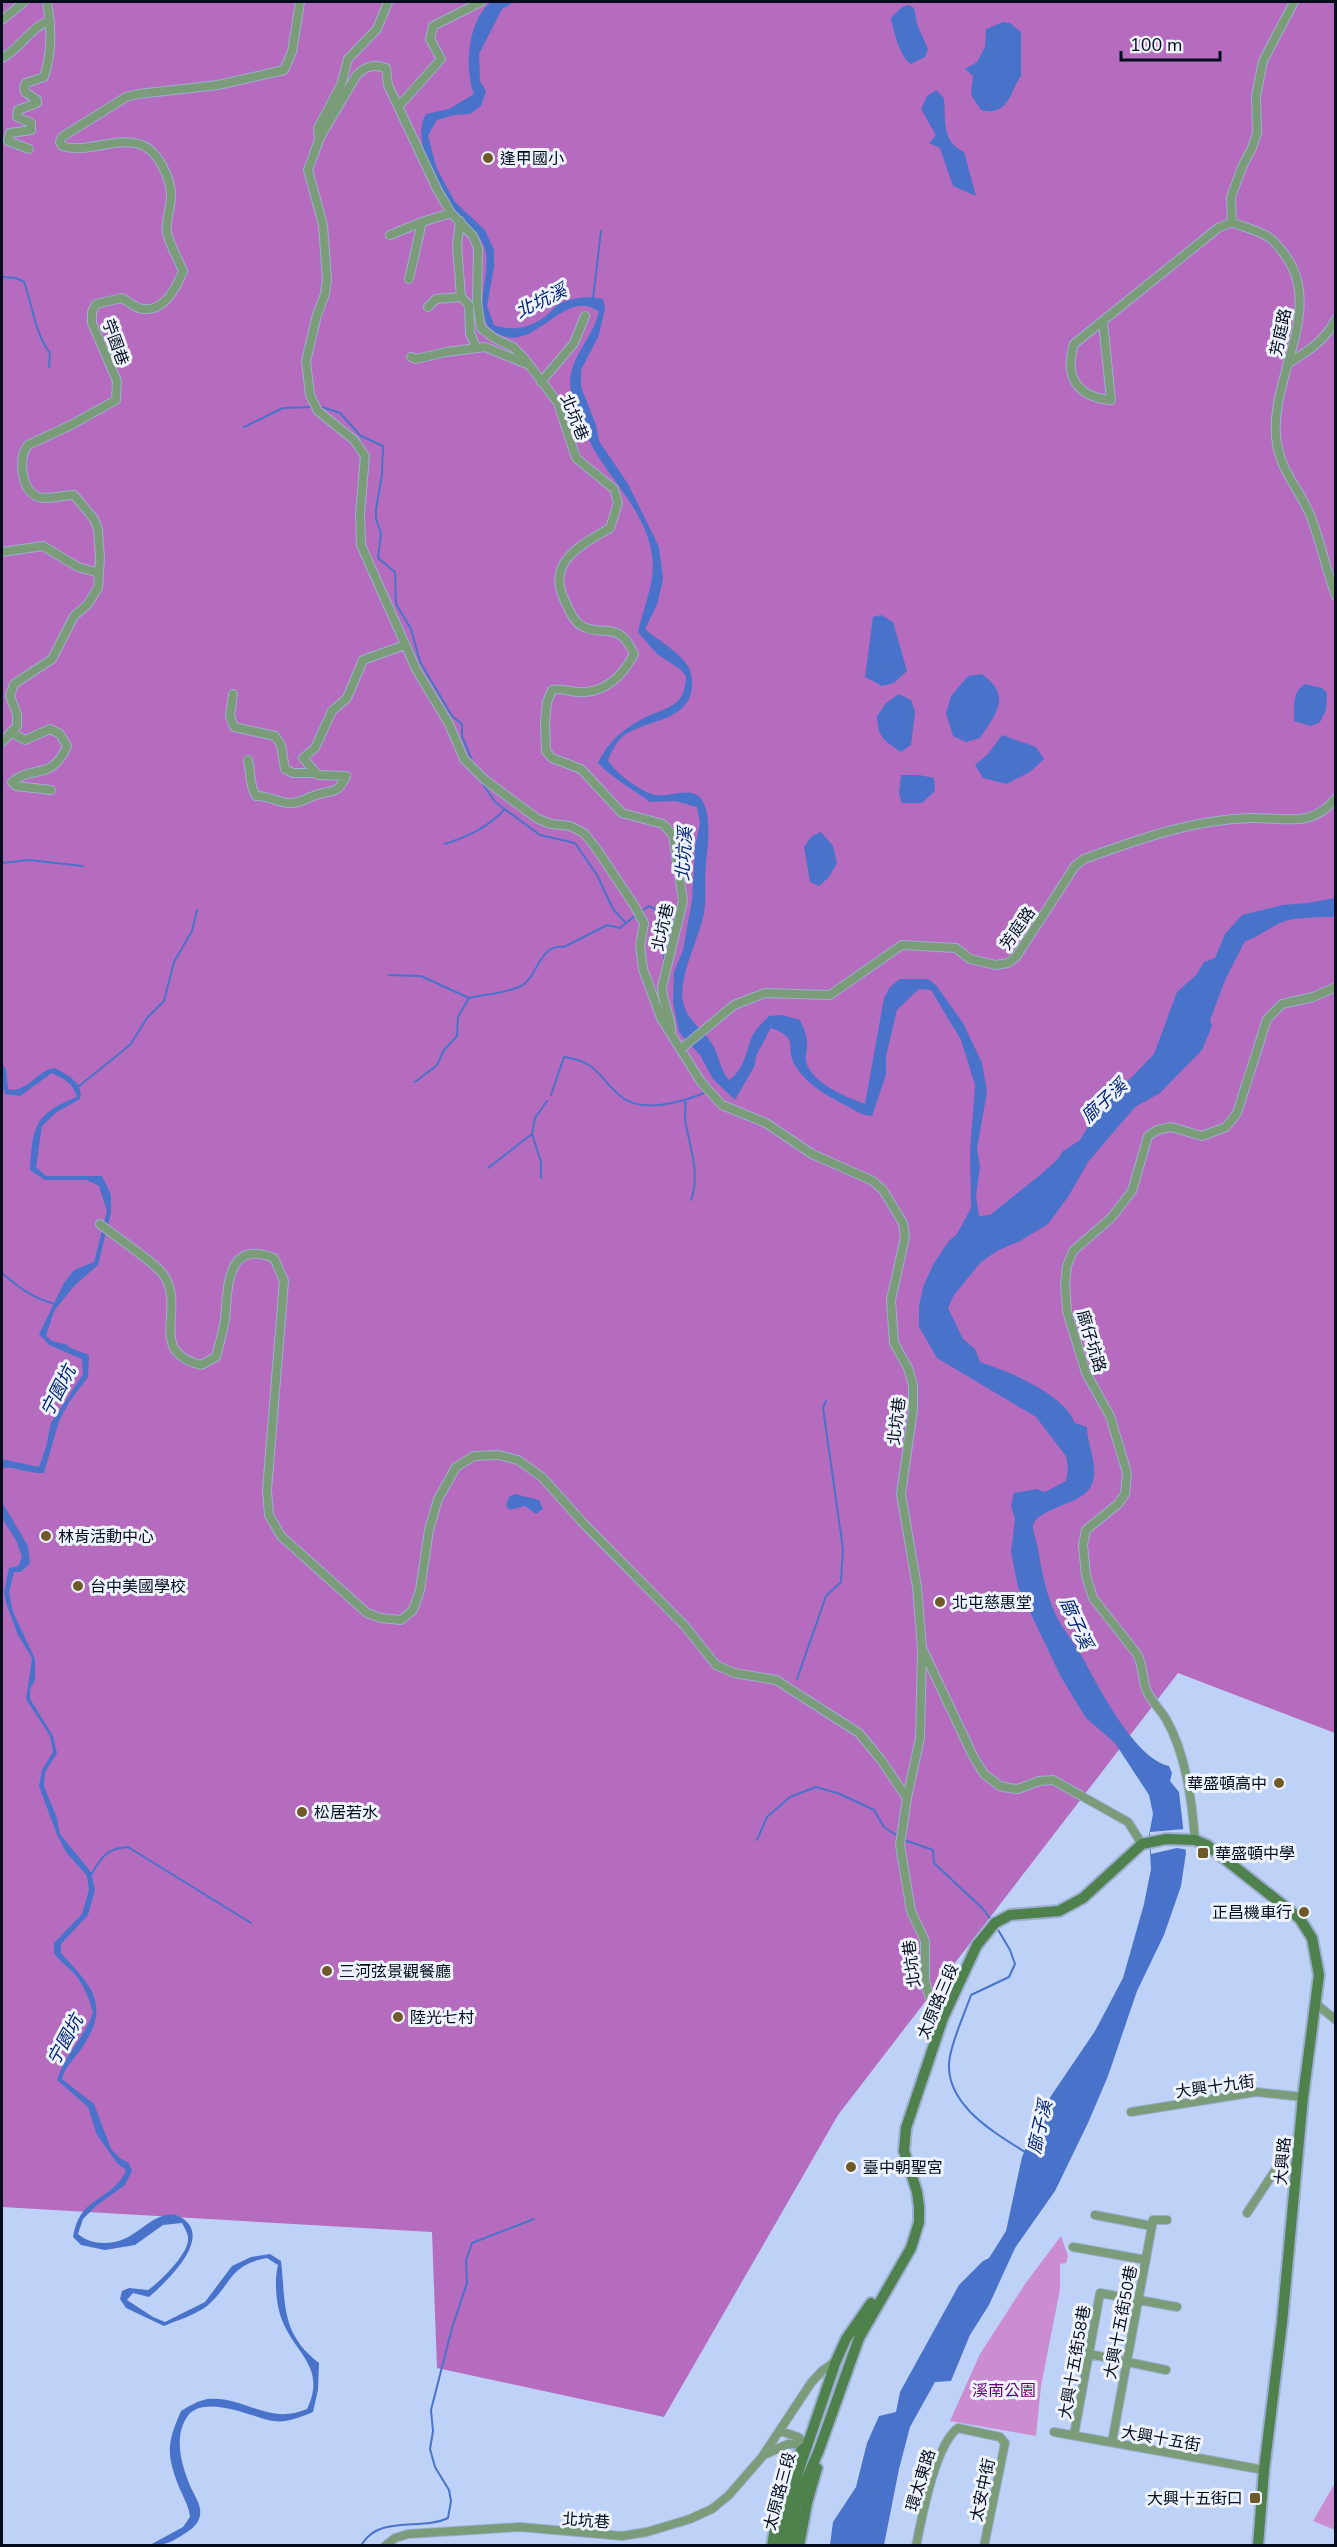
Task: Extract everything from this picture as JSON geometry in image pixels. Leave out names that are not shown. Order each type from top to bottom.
[{"type":"main road","points":[[1144,1844],[1166,1839],[1193,1839]]},
{"type":"main road","name":"大興路","points":[[1193,1839],[1208,1845],[1300,1919],[1312,1938],[1318,1968],[1316,2004],[1303,2097],[1282,2323],[1264,2470],[1258,2546]]},
{"type":"main road","name":"太原路三段","points":[[780,2546],[789,2499],[836,2361],[846,2339],[911,2248],[919,2222],[918,2192],[907,2164],[904,2136],[943,2018],[977,1945],[993,1925],[1010,1915],[1059,1911],[1083,1898],[1144,1844]]},
{"type":"main road","name":"太原路三段","points":[[789,2546],[797,2501],[819,2450],[859,2338],[900,2265]]},
{"type":"main road","name":"太原路三段","points":[[772,2546],[786,2478],[792,2462],[807,2445]]},
{"type":"main road","name":"太原路三段","points":[[799,2546],[819,2450]]},
{"type":"street","points":[[2,20],[24,2]]},
{"type":"street","points":[[29,148],[9,141],[8,136],[10,133],[31,130],[31,123],[17,117],[17,112],[37,103],[37,100],[25,92],[24,87],[27,83],[44,76],[51,41],[47,2]]},
{"type":"street","name":"苧園巷","points":[[11,732],[17,726],[17,714],[10,696],[14,684],[52,659],[74,616],[92,599],[98,588],[99,573],[99,543],[94,519],[74,495],[44,498],[36,496],[24,481],[22,470],[24,449],[116,400],[117,381],[92,323],[92,312],[96,304],[122,298],[140,308],[159,306],[173,291],[183,271],[167,232],[171,199],[170,185],[154,154],[141,144],[125,143],[75,149],[62,146],[60,142],[62,137],[126,97],[218,85],[284,70],[292,52],[300,2]]},
{"type":"street","name":"北坑巷","points":[[318,140],[318,128],[341,85],[348,59],[377,28],[388,2]]},
{"type":"street","points":[[399,106],[441,59],[430,39],[433,26],[481,2]]},
{"type":"street","points":[[1103,322],[1111,400],[1084,393],[1076,385],[1071,355],[1074,344],[1218,228],[1232,222],[1231,197],[1257,134],[1256,96],[1263,61],[1294,2]]},
{"type":"street","points":[[2,58],[14,52],[42,23],[50,21]]},
{"type":"street","name":"北坑巷","points":[[671,1034],[672,1025],[662,998],[662,987],[683,901],[673,835],[663,824],[622,813],[581,769],[552,758],[546,751],[547,702],[552,690],[562,688],[585,693],[611,683],[623,674],[634,654],[621,636],[610,630],[589,629],[580,625],[572,617],[561,592],[559,579],[561,568],[568,556],[578,547],[610,528],[618,503],[614,489],[576,458],[558,403],[529,365],[513,347],[494,338],[481,328],[477,302],[477,248],[473,236],[451,213],[437,189],[388,85],[386,68],[376,65],[363,68],[356,75],[318,140],[308,170],[323,225],[327,279],[306,361],[310,395],[318,411],[354,440],[365,456],[360,514],[362,545],[416,669],[449,724],[464,759],[478,773],[506,797],[538,819],[551,824],[570,826],[584,833],[596,848],[644,923],[640,946],[643,969],[651,996],[671,1034],[700,1082],[722,1105],[766,1123],[812,1154],[873,1181],[883,1190],[903,1222],[905,1237],[891,1300],[894,1343],[908,1368],[913,1385],[913,1410],[901,1494],[916,1587],[922,1649],[920,1738],[900,1845],[911,1911],[925,1941],[925,1981],[929,1996],[943,2018]]},
{"type":"street","points":[[390,235],[451,213]]},
{"type":"street","points":[[460,221],[457,246],[461,297],[469,305],[470,333],[476,347]]},
{"type":"street","points":[[409,279],[422,222]]},
{"type":"street","name":"芳庭路","points":[[1232,222],[1272,239],[1288,258],[1297,274],[1301,298],[1287,364],[1281,381],[1276,418],[1277,445],[1287,476],[1306,505],[1312,519],[1335,596]]},
{"type":"street","points":[[428,307],[436,298],[461,297]]},
{"type":"street","points":[[541,382],[574,343],[585,316]]},
{"type":"street","points":[[1287,364],[1313,348],[1328,334],[1335,319]]},
{"type":"street","points":[[411,357],[416,359],[485,347],[529,365]]},
{"type":"street","points":[[2,552],[43,546],[78,567],[99,573]]},
{"type":"street","points":[[248,760],[251,773],[250,786],[256,796],[262,795],[290,803],[304,801],[316,794],[332,793],[341,786],[346,776],[318,775],[303,758],[315,748],[332,711],[347,698],[363,660],[405,645]]},
{"type":"street","points":[[233,694],[230,716],[234,727],[275,735],[281,745],[285,769],[293,773],[316,772]]},
{"type":"street","points":[[2,742],[11,732],[25,740],[50,729],[60,734],[67,746],[62,757],[49,770],[19,776],[12,782],[15,786],[51,790]]},
{"type":"street","name":"芳庭路","points":[[681,1048],[734,1005],[765,993],[830,995],[902,945],[946,946],[956,948],[970,959],[982,963],[996,965],[1008,963],[1016,957],[1075,866],[1084,859],[1177,828],[1208,821],[1253,818],[1307,820],[1320,813],[1335,798]]},
{"type":"street","name":"廍仔坑路","points":[[1193,1839],[1192,1806],[1176,1741],[1166,1719],[1146,1689],[1142,1664],[1137,1654],[1093,1598],[1088,1588],[1083,1545],[1086,1530],[1118,1504],[1125,1494],[1127,1473],[1110,1416],[1086,1373],[1067,1311],[1065,1283],[1067,1266],[1072,1251],[1112,1218],[1132,1191],[1148,1136],[1157,1130],[1171,1127],[1202,1136],[1226,1127],[1237,1113],[1267,1018],[1282,1004],[1313,997],[1335,987]]},
{"type":"street","points":[[100,1224],[165,1276],[171,1297],[171,1334],[174,1351],[185,1361],[201,1365],[216,1357],[224,1324],[229,1274],[236,1262],[247,1255],[260,1253],[274,1258],[284,1281],[267,1490],[269,1515],[281,1536],[368,1613],[381,1618],[400,1620],[413,1610],[420,1590],[429,1530],[438,1499],[456,1467],[474,1456],[499,1455],[518,1460],[534,1469],[685,1626],[716,1665],[734,1672],[776,1680],[859,1733],[907,1798]]},
{"type":"street","name":"北坑巷","points":[[922,1649],[973,1756],[989,1778],[1000,1786],[1018,1789],[1039,1781],[1053,1780],[1128,1822],[1144,1844]]},
{"type":"street","points":[[1316,2004],[1335,2020]]},
{"type":"street","name":"大興十九街","points":[[1131,2112],[1256,2091],[1303,2097]]},
{"type":"street","points":[[1247,2213],[1278,2166],[1296,2168]]},
{"type":"street","points":[[1095,2216],[1152,2226],[1154,2220],[1167,2220]]},
{"type":"street","name":"大興十五街50巷","points":[[1112,2442],[1152,2226]]},
{"type":"street","points":[[1073,2247],[1146,2260]]},
{"type":"street","name":"大興十五街58巷","points":[[1074,2435],[1100,2293],[1138,2300]]},
{"type":"street","points":[[1138,2300],[1177,2307]]},
{"type":"street","points":[[1089,2354],[1166,2370]]},
{"type":"street","name":"北坑巷","points":[[385,2546],[395,2538],[408,2534],[520,2528],[622,2536],[647,2532],[690,2519],[712,2509],[729,2495],[762,2457],[811,2383],[836,2361]]},
{"type":"street","name":"環太東路","points":[[916,2546],[929,2489],[951,2433],[958,2428],[1004,2439]]},
{"type":"street","points":[[780,2431],[819,2450]]},
{"type":"street","name":"大興十五街","points":[[1054,2432],[1264,2470]]},
{"type":"street","name":"太安中街","points":[[984,2546],[1004,2452],[1004,2439]]},
{"type":"street","points":[[762,2457],[771,2450],[788,2444],[807,2445]]},
{"type":"green space","name":"溪南公園","points":[[1061,2236],[1068,2256],[1066,2263],[1060,2264],[1060,2289],[1041,2386],[1036,2436],[950,2421],[980,2354],[1025,2284]]},
{"type":"green space","points":[[1335,2483],[1336,2530],[1313,2521]]},
{"type":"shaded area","points":[[2,2],[1335,2],[1335,1733],[1178,1673],[838,2115],[664,2417],[437,2368],[432,2232],[2,2207]]},
{"type":"water","name":"廍子溪","points":[[491,2],[515,2],[502,9],[479,54],[480,81],[486,91],[481,106],[470,114],[454,115],[437,120],[428,136],[437,169],[455,202],[485,230],[494,250],[494,267],[487,306],[494,325],[507,328],[525,327],[543,318],[559,304],[571,299],[603,299],[605,308],[599,335],[581,370],[581,387],[596,425],[599,441],[628,484],[659,547],[663,579],[657,605],[645,629],[685,662],[692,678],[689,699],[683,707],[674,714],[632,730],[623,736],[614,747],[608,760],[622,776],[649,793],[655,795],[695,794],[704,804],[708,817],[705,907],[683,981],[682,992],[685,1009],[714,1047],[729,1080],[741,1067],[754,1033],[769,1016],[782,1015],[800,1020],[807,1040],[806,1061],[815,1076],[830,1088],[865,1104],[884,998],[890,987],[900,979],[928,979],[936,985],[963,1023],[982,1063],[987,1092],[977,1148],[980,1167],[976,1196],[979,1216],[990,1215],[1040,1175],[1057,1160],[1063,1151],[1080,1140],[1106,1097],[1132,1077],[1154,1054],[1177,992],[1197,974],[1204,962],[1215,958],[1225,934],[1242,915],[1282,905],[1335,898],[1335,917],[1288,920],[1245,941],[1226,978],[1210,1020],[1212,1026],[1202,1050],[1160,1093],[1135,1107],[1088,1162],[1068,1197],[1048,1224],[981,1262],[954,1295],[948,1308],[963,1339],[975,1349],[980,1362],[1020,1378],[1048,1393],[1069,1412],[1075,1423],[1087,1427],[1094,1464],[1091,1486],[1078,1498],[1042,1515],[1033,1527],[1045,1584],[1060,1623],[1117,1718],[1142,1749],[1156,1760],[1169,1766],[1172,1773],[1170,1781],[1179,1792],[1186,1853],[1181,1886],[1164,1935],[1137,1991],[1108,2076],[1088,2123],[1055,2191],[1015,2248],[989,2305],[970,2335],[951,2381],[935,2382],[910,2427],[884,2545],[830,2545],[833,2522],[856,2487],[867,2443],[879,2416],[896,2412],[900,2392],[959,2285],[989,2258],[1006,2231],[1022,2157],[1033,2131],[1049,2099],[1095,2031],[1123,1978],[1144,1904],[1151,1869],[1149,1835],[1153,1814],[1149,1795],[1115,1743],[1086,1718],[1061,1677],[1018,1587],[1011,1552],[1015,1519],[1011,1506],[1014,1493],[1037,1489],[1045,1492],[1066,1481],[1068,1468],[1066,1456],[1036,1417],[937,1358],[919,1327],[919,1307],[923,1287],[933,1265],[948,1242],[957,1234],[971,1208],[970,1152],[975,1085],[961,1040],[931,990],[919,989],[897,1010],[886,1056],[886,1075],[872,1116],[857,1112],[811,1084],[792,1060],[789,1040],[771,1028],[756,1056],[755,1065],[735,1100],[713,1079],[700,1055],[679,1032],[673,1002],[674,972],[683,950],[692,900],[695,848],[700,823],[697,807],[675,801],[650,802],[598,763],[606,749],[623,731],[679,700],[685,687],[686,676],[680,669],[657,654],[638,632],[652,576],[653,566],[649,541],[628,499],[593,448],[571,391],[571,373],[574,364],[599,311],[588,306],[576,307],[525,335],[514,338],[503,336],[492,330],[485,321],[483,310],[487,260],[483,243],[454,210],[434,177],[421,136],[426,114],[449,109],[474,94],[469,71],[470,45],[477,20]]},
{"type":"water","points":[[908,5],[914,8],[917,24],[928,49],[925,57],[911,64],[900,50],[891,18],[902,7]]},
{"type":"water","points":[[1003,22],[1010,23],[1021,32],[1021,76],[1004,106],[998,110],[981,110],[971,95],[973,76],[965,69],[977,62],[985,47],[986,29]]},
{"type":"water","points":[[936,90],[944,98],[948,136],[951,142],[964,152],[976,196],[953,186],[940,148],[929,143],[936,135],[921,109],[927,96]]},
{"type":"water","points":[[881,615],[893,622],[907,671],[894,683],[882,686],[865,677],[873,617]]},
{"type":"water","points":[[982,674],[997,690],[999,704],[980,738],[966,742],[953,736],[946,713],[951,696],[968,676]]},
{"type":"water","points":[[1305,684],[1322,688],[1327,693],[1326,710],[1320,722],[1311,726],[1294,721],[1296,696]]},
{"type":"water","points":[[899,694],[911,700],[915,712],[911,745],[901,752],[883,738],[877,716],[886,703]]},
{"type":"water","points":[[1002,735],[1036,747],[1044,759],[1030,772],[1006,784],[983,778],[975,765],[988,754]]},
{"type":"water","points":[[901,775],[934,778],[935,791],[922,803],[902,803],[899,794]]},
{"type":"water","points":[[821,832],[833,846],[837,863],[829,877],[819,886],[810,882],[804,847],[812,836]]},
{"type":"water","points":[[2,1064],[6,1069],[8,1089],[21,1088],[43,1072],[55,1068],[77,1084],[81,1093],[80,1099],[57,1112],[42,1126],[36,1167],[46,1176],[102,1176],[111,1195],[111,1212],[98,1265],[74,1286],[54,1311],[46,1336],[52,1341],[68,1345],[68,1347],[89,1355],[88,1377],[70,1401],[59,1421],[44,1473],[2,1468],[2,1459],[39,1467],[51,1423],[83,1374],[82,1359],[49,1345],[39,1334],[64,1283],[74,1270],[94,1262],[107,1211],[99,1186],[87,1180],[45,1180],[30,1170],[38,1123],[52,1109],[77,1097],[73,1088],[52,1073],[20,1096],[5,1094],[2,1086]]},
{"type":"water","points":[[515,1494],[539,1500],[543,1509],[536,1514],[525,1506],[510,1510],[506,1506],[509,1497]]},
{"type":"water","points":[[2,1502],[28,1546],[30,1563],[21,1572],[14,1572],[9,1593],[13,1612],[35,1659],[35,1680],[30,1689],[30,1699],[53,1736],[57,1753],[45,1772],[44,1786],[57,1818],[60,1834],[91,1872],[95,1890],[88,1915],[61,1944],[61,1953],[87,1984],[96,2004],[93,2029],[66,2069],[62,2079],[94,2104],[111,2149],[129,2163],[132,2171],[125,2185],[96,2206],[83,2219],[78,2234],[93,2242],[114,2242],[130,2236],[150,2222],[166,2215],[178,2216],[187,2222],[192,2231],[192,2241],[174,2273],[149,2297],[133,2293],[127,2300],[165,2322],[205,2302],[232,2266],[251,2257],[270,2254],[281,2261],[285,2304],[291,2329],[306,2352],[319,2363],[318,2390],[313,2412],[294,2419],[273,2421],[228,2408],[204,2407],[194,2410],[187,2417],[180,2434],[180,2452],[199,2506],[200,2517],[194,2527],[187,2532],[160,2545],[150,2545],[183,2527],[190,2517],[170,2457],[171,2440],[181,2411],[207,2399],[221,2399],[268,2412],[293,2413],[307,2409],[312,2395],[313,2382],[307,2362],[288,2332],[280,2314],[276,2285],[278,2265],[267,2258],[254,2261],[237,2271],[207,2306],[192,2315],[164,2326],[126,2308],[120,2299],[122,2291],[129,2288],[148,2290],[178,2261],[188,2241],[182,2223],[163,2225],[135,2245],[105,2250],[81,2245],[73,2237],[77,2222],[84,2211],[116,2185],[126,2170],[117,2163],[97,2135],[88,2107],[57,2080],[93,2013],[80,1981],[54,1953],[54,1943],[82,1914],[89,1890],[87,1876],[66,1852],[57,1835],[39,1786],[42,1770],[53,1752],[50,1736],[26,1699],[32,1658],[18,1635],[6,1603],[4,1592],[9,1568],[18,1566],[22,1557],[17,1542],[2,1518]]},
{"type":"pier","points":[[1185,1829],[1189,1850],[1177,1848],[1151,1854],[1150,1832]]},
{"type":"waterway","points":[[593,299],[601,231]]},
{"type":"waterway","points":[[2,277],[16,278],[24,282],[38,329],[50,353],[49,367]]},
{"type":"waterway","points":[[244,427],[283,408],[312,407]]},
{"type":"waterway","points":[[322,407],[340,413],[361,436],[383,446],[382,475],[376,509],[376,519],[381,533],[378,558],[395,572],[396,604],[411,629],[420,662],[452,716],[462,724],[462,736],[473,763]]},
{"type":"waterway","points":[[480,780],[495,802],[540,835],[575,843],[597,875],[613,909],[626,923],[635,916]]},
{"type":"waterway","points":[[445,844],[477,831],[505,809]]},
{"type":"waterway","points":[[2,863],[29,860],[83,866]]},
{"type":"waterway","points":[[643,910],[649,906],[661,916],[665,965]]},
{"type":"waterway","points":[[79,1086],[130,1045],[147,1018],[164,1001],[174,962],[192,931],[197,910]]},
{"type":"waterway","points":[[415,1082],[437,1065],[444,1050],[457,1036],[458,1017],[469,998],[515,989],[527,982],[543,956],[555,947],[564,947],[607,925],[620,928],[626,923]]},
{"type":"waterway","points":[[389,975],[421,976],[469,998]]},
{"type":"waterway","points":[[551,1095],[564,1057],[576,1059],[592,1067],[623,1098],[641,1105],[685,1100],[704,1093]]},
{"type":"waterway","points":[[685,1100],[685,1119],[695,1170],[691,1200]]},
{"type":"waterway","points":[[488,1168],[532,1134],[535,1118],[547,1101]]},
{"type":"waterway","points":[[532,1134],[541,1162],[541,1178]]},
{"type":"waterway","points":[[2,1273],[27,1292],[55,1304]]},
{"type":"waterway","points":[[797,1679],[826,1596],[841,1582],[843,1549],[823,1408],[826,1401]]},
{"type":"waterway","points":[[757,1840],[767,1817],[790,1797],[816,1787],[840,1794],[874,1810],[884,1827],[899,1837]]},
{"type":"waterway","points":[[904,1840],[933,1850],[934,1863],[983,1909],[992,1921]]},
{"type":"waterway","points":[[91,1875],[105,1855],[114,1849],[128,1847],[251,1923]]},
{"type":"waterway","name":"廍子溪","points":[[997,1928],[1015,1964],[1009,1977],[971,1995],[952,2048],[949,2073],[953,2088],[972,2114],[1025,2152]]},
{"type":"waterway","points":[[361,2546],[378,2530],[401,2525],[437,2522],[448,2518],[451,2501],[449,2490],[435,2467],[430,2449],[433,2431],[431,2410],[452,2328],[467,2283],[466,2260],[472,2243],[534,2219]]},
{"type":"place","name":"逢甲國小","points":[[488,158]]},
{"type":"place","name":"林肯活動中心","points":[[46,1536]]},
{"type":"place","name":"台中美國學校","points":[[78,1586]]},
{"type":"place","name":"北屯慈惠堂","points":[[940,1602]]},
{"type":"place","name":"華盛頓高中","points":[[1279,1783]]},
{"type":"place","name":"松居若水","points":[[302,1812]]},
{"type":"place","name":"華盛頓中學","points":[[1203,1853]]},
{"type":"place","name":"正昌機車行","points":[[1304,1912]]},
{"type":"place","name":"三河弦景觀餐廳","points":[[327,1971]]},
{"type":"place","name":"陸光七村","points":[[398,2017]]},
{"type":"place","name":"臺中朝聖宮","points":[[851,2167]]},
{"type":"place","name":"大興十五街口","points":[[1255,2498]]},
{"type":"water label","name":"北坑溪","points":[[541,301]]},
{"type":"water label","name":"北坑溪","points":[[684,854]]},
{"type":"water label","name":"宁園坑","points":[[58,1391]]},
{"type":"water label","name":"宁園坑","points":[[65,2040]]}]
